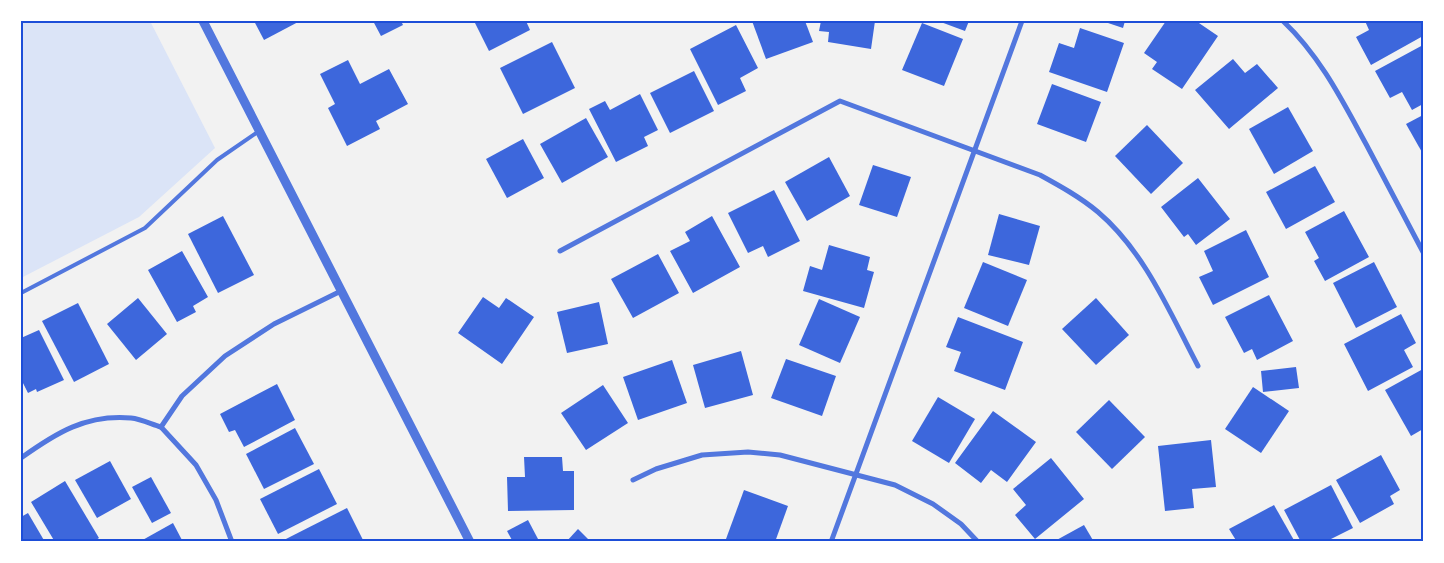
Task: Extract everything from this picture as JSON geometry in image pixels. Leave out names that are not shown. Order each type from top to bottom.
[{"type":"street","points":[[203,21],[470,542]]},
{"type":"street","points":[[831,542],[1022,21]]},
{"type":"street","points":[[1283,21],[1322,66],[1340,96],[1423,252]]},
{"type":"street","points":[[560,251],[840,101],[1040,175],[1071,192],[1099,213],[1124,238],[1145,268],[1198,366]]},
{"type":"street","points":[[161,427],[182,396],[225,356],[274,324],[341,291]]},
{"type":"street","points":[[21,458],[58,433],[80,423],[102,418],[133,418],[161,427],[196,465],[216,500],[232,542]]},
{"type":"street","points":[[633,480],[656,469],[702,455],[748,452],[780,455],[895,486],[933,504],[961,524],[978,542]]},
{"type":"lane","points":[[21,293],[145,228],[217,160],[259,131]]},
{"type":"shaded area","points":[[21,21],[150,21],[215,148],[139,217],[21,278]]},
{"type":"building","points":[[254,21],[300,21],[264,40]]},
{"type":"building","points":[[373,21],[401,21],[403,25],[381,36]]},
{"type":"building","points":[[474,21],[526,21],[530,30],[489,51]]},
{"type":"building","points":[[752,21],[805,21],[813,42],[766,59]]},
{"type":"building","points":[[821,21],[875,21],[871,49],[828,42],[829,32],[819,31]]},
{"type":"building","points":[[938,21],[969,21],[965,31]]},
{"type":"building","points":[[1102,21],[1125,21],[1123,28]]},
{"type":"building","points":[[1166,21],[1196,21],[1218,36],[1182,89],[1152,69],[1157,62],[1144,53]]},
{"type":"building","points":[[1365,21],[1420,21],[1423,27],[1423,36],[1371,65],[1356,37],[1369,30]]},
{"type":"building","points":[[922,23],[963,39],[944,86],[902,70]]},
{"type":"building","points":[[736,25],[758,68],[740,78],[746,91],[718,105],[690,49]]},
{"type":"building","points":[[1080,28],[1124,43],[1107,92],[1049,72],[1059,43],[1074,48]]},
{"type":"building","points":[[552,42],[575,88],[523,114],[500,68]]},
{"type":"building","points":[[1423,45],[1423,104],[1412,110],[1402,92],[1390,98],[1375,71]]},
{"type":"building","points":[[1233,59],[1245,73],[1257,64],[1278,88],[1229,129],[1195,90]]},
{"type":"building","points":[[348,60],[360,84],[389,69],[408,104],[376,121],[380,129],[347,146],[328,108],[335,104],[320,74]]},
{"type":"building","points":[[694,71],[714,111],[670,133],[650,93]]},
{"type":"building","points":[[1052,84],[1101,102],[1086,142],[1037,124]]},
{"type":"building","points":[[640,94],[658,130],[644,137],[648,146],[616,162],[589,109],[605,101],[610,110]]},
{"type":"building","points":[[1288,107],[1313,151],[1274,174],[1249,129]]},
{"type":"building","points":[[1423,115],[1423,154],[1406,124]]},
{"type":"building","points":[[586,118],[608,157],[562,183],[540,144]]},
{"type":"building","points":[[1147,125],[1183,163],[1151,194],[1115,156]]},
{"type":"building","points":[[523,139],[544,178],[507,198],[486,159]]},
{"type":"building","points":[[829,157],[850,196],[807,221],[785,182]]},
{"type":"building","points":[[873,165],[911,177],[897,217],[859,205]]},
{"type":"building","points":[[1315,166],[1335,202],[1286,229],[1266,192]]},
{"type":"building","points":[[1198,178],[1230,219],[1196,245],[1188,234],[1184,237],[1161,207]]},
{"type":"building","points":[[774,190],[800,241],[768,257],[763,246],[748,253],[728,213]]},
{"type":"building","points":[[1344,211],[1369,257],[1325,281],[1314,261],[1319,258],[1305,232]]},
{"type":"building","points":[[999,214],[1040,226],[1029,265],[988,255]]},
{"type":"building","points":[[223,216],[254,275],[218,293],[188,234]]},
{"type":"building","points":[[712,216],[740,267],[693,293],[670,251],[690,241],[685,232]]},
{"type":"building","points":[[1246,230],[1269,277],[1213,305],[1199,277],[1213,271],[1204,251]]},
{"type":"building","points":[[829,245],[870,257],[867,270],[874,272],[864,308],[803,291],[810,266],[822,270]]},
{"type":"building","points":[[182,251],[208,297],[193,306],[196,312],[177,322],[148,270]]},
{"type":"building","points":[[658,254],[679,293],[633,318],[611,279]]},
{"type":"building","points":[[983,262],[1027,280],[1008,326],[964,308]]},
{"type":"building","points":[[1374,262],[1397,307],[1356,328],[1333,283]]},
{"type":"building","points":[[1269,295],[1293,341],[1257,360],[1252,349],[1244,353],[1225,317]]},
{"type":"building","points":[[483,297],[499,308],[506,298],[534,317],[502,364],[458,333]]},
{"type":"building","points":[[138,298],[167,334],[136,360],[107,324]]},
{"type":"building","points":[[1096,298],[1129,335],[1096,365],[1062,329]]},
{"type":"building","points":[[819,299],[860,317],[840,363],[799,345]]},
{"type":"building","points":[[599,302],[608,344],[567,353],[557,312]]},
{"type":"building","points":[[78,303],[109,364],[74,382],[42,321]]},
{"type":"building","points":[[1401,314],[1416,343],[1404,350],[1413,367],[1368,391],[1344,344]]},
{"type":"building","points":[[958,317],[1023,342],[1005,390],[954,371],[961,352],[946,347]]},
{"type":"building","points":[[39,330],[64,380],[37,392],[36,389],[28,393],[21,379],[21,338]]},
{"type":"building","points":[[741,351],[753,395],[705,408],[693,365]]},
{"type":"building","points":[[786,359],[836,376],[822,416],[771,398]]},
{"type":"building","points":[[672,360],[687,403],[638,420],[623,377]]},
{"type":"building","points":[[1296,367],[1299,388],[1263,392],[1261,371]]},
{"type":"building","points":[[1423,369],[1423,429],[1411,436],[1385,390]]},
{"type":"building","points":[[277,384],[295,420],[244,447],[235,430],[229,432],[220,414]]},
{"type":"building","points":[[603,385],[628,423],[586,450],[561,413]]},
{"type":"building","points":[[1253,387],[1289,411],[1261,453],[1225,429]]},
{"type":"building","points":[[938,397],[975,419],[949,463],[912,441]]},
{"type":"building","points":[[1109,400],[1145,437],[1112,469],[1076,432]]},
{"type":"building","points":[[993,411],[1036,442],[1007,482],[991,470],[981,483],[955,463]]},
{"type":"building","points":[[295,428],[314,464],[264,489],[246,454]]},
{"type":"building","points":[[1211,440],[1216,487],[1192,489],[1194,508],[1165,511],[1158,446]]},
{"type":"building","points":[[1381,455],[1400,490],[1390,496],[1394,504],[1360,523],[1336,480]]},
{"type":"building","points":[[524,457],[562,457],[563,471],[574,471],[574,510],[508,511],[507,477],[525,477]]},
{"type":"building","points":[[1051,458],[1084,499],[1035,539],[1015,515],[1026,505],[1013,489]]},
{"type":"building","points":[[110,461],[131,499],[97,518],[75,480]]},
{"type":"building","points":[[319,469],[337,504],[278,534],[260,499]]},
{"type":"building","points":[[151,477],[171,513],[152,523],[132,487]]},
{"type":"building","points":[[65,481],[99,538],[93,542],[55,542],[31,502]]},
{"type":"building","points":[[1331,485],[1353,528],[1325,542],[1301,542],[1284,510]]},
{"type":"building","points":[[744,490],[788,506],[775,542],[735,542],[726,539]]},
{"type":"building","points":[[1274,505],[1295,542],[1237,542],[1229,529]]},
{"type":"building","points":[[347,508],[364,542],[280,542]]},
{"type":"building","points":[[28,513],[45,542],[21,542],[21,517]]},
{"type":"building","points":[[528,520],[538,539],[533,542],[513,542],[507,531]]},
{"type":"building","points":[[173,523],[183,542],[139,542]]},
{"type":"building","points":[[1084,525],[1094,542],[1053,542]]},
{"type":"building","points":[[578,529],[591,542],[566,542]]}]
